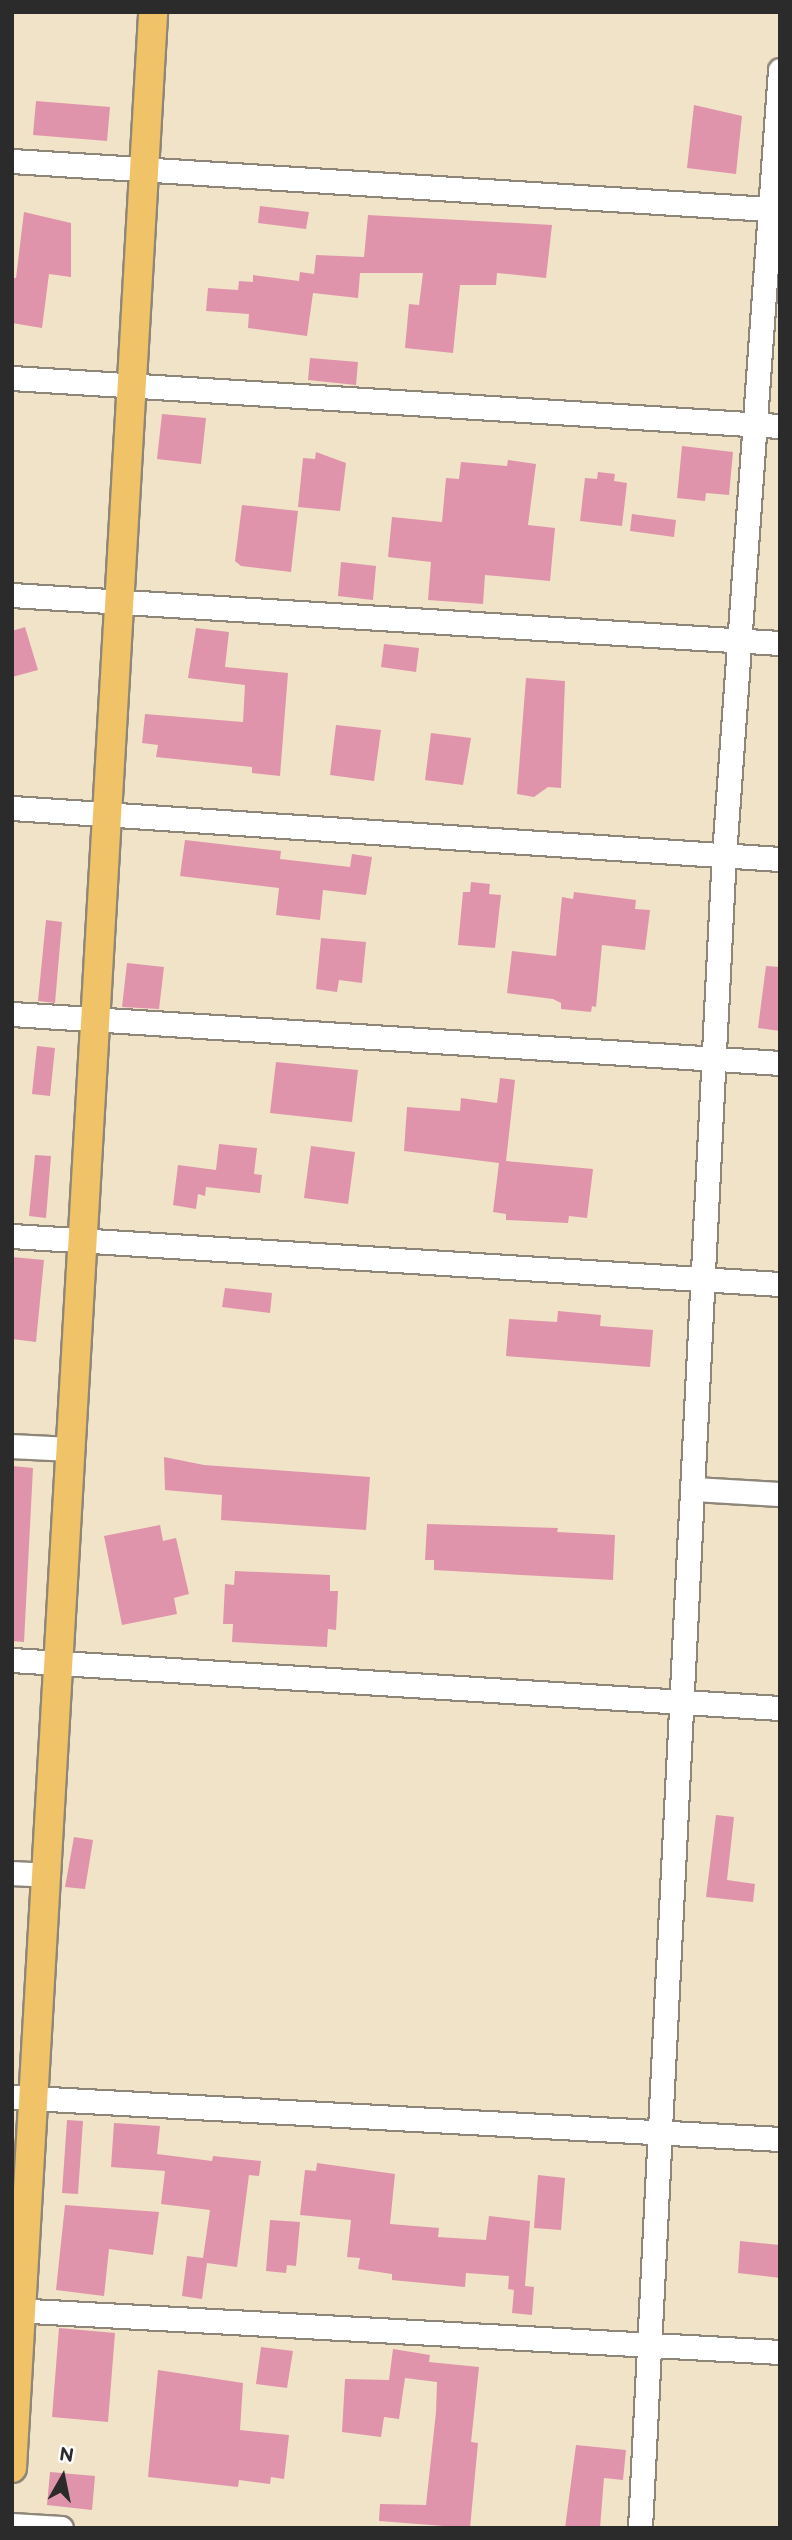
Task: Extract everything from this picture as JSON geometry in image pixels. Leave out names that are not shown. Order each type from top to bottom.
[{"type":"main road","points":[[12,2468],[22,2097],[45,1875],[141,169],[153,12]]},
{"type":"street","points":[[640,2528],[724,855],[752,424],[780,70]]},
{"type":"street","points":[[12,161],[768,209]]},
{"type":"street","points":[[12,379],[780,426]]},
{"type":"street","points":[[12,595],[780,643]]},
{"type":"street","points":[[12,807],[780,859]]},
{"type":"street","points":[[12,1014],[780,1063]]},
{"type":"street","points":[[12,1236],[780,1284]]},
{"type":"street","points":[[12,1446],[69,1449]]},
{"type":"street","points":[[692,1489],[780,1494]]},
{"type":"street","points":[[12,1660],[780,1708]]},
{"type":"street","points":[[12,1873],[45,1875]]},
{"type":"street","points":[[22,2097],[780,2140]]},
{"type":"street","points":[[17,2310],[780,2352]]},
{"type":"street","points":[[12,2525],[61,2528]]},
{"type":"building","points":[[36,101],[110,107],[107,141],[33,135]]},
{"type":"building","points":[[694,105],[742,116],[736,174],[687,168]]},
{"type":"building","points":[[260,206],[309,212],[306,229],[258,223]]},
{"type":"building","points":[[24,212],[71,223],[71,277],[49,274],[42,328],[12,323],[12,278],[16,278]]},
{"type":"building","points":[[368,215],[552,225],[546,278],[497,273],[496,285],[460,285],[453,353],[405,348],[409,304],[419,305],[423,273],[360,273],[358,298],[313,293],[307,336],[248,328],[249,314],[206,311],[208,288],[238,290],[239,281],[253,282],[253,275],[299,281],[300,272],[314,274],[316,255],[364,257]]},
{"type":"building","points":[[310,358],[358,362],[356,385],[308,380]]},
{"type":"building","points":[[162,414],[206,418],[201,464],[157,459]]},
{"type":"building","points":[[682,446],[733,452],[729,495],[706,493],[705,501],[677,498]]},
{"type":"building","points":[[316,452],[346,463],[340,511],[298,507],[303,458],[315,459]]},
{"type":"building","points":[[508,460],[536,464],[528,525],[555,528],[550,581],[485,575],[483,604],[428,600],[431,562],[388,557],[392,517],[442,522],[446,478],[459,479],[461,462],[507,466]]},
{"type":"building","points":[[598,472],[615,474],[614,481],[627,483],[622,526],[580,521],[585,478],[597,479]]},
{"type":"building","points":[[242,505],[298,511],[291,572],[241,566],[235,561]]},
{"type":"building","points":[[632,514],[676,520],[674,537],[630,531]]},
{"type":"building","points":[[341,562],[376,566],[373,600],[338,596]]},
{"type":"building","points":[[25,627],[38,670],[12,677],[12,631]]},
{"type":"building","points":[[196,628],[229,632],[225,667],[288,673],[280,776],[252,773],[252,767],[156,757],[158,745],[142,743],[145,714],[243,722],[245,685],[188,678]]},
{"type":"building","points":[[384,644],[419,648],[416,672],[381,667]]},
{"type":"building","points":[[526,678],[565,681],[561,788],[548,787],[534,797],[517,794]]},
{"type":"building","points":[[336,725],[381,730],[374,781],[330,775]]},
{"type":"building","points":[[431,733],[471,738],[463,785],[425,780]]},
{"type":"building","points":[[185,840],[281,851],[280,859],[350,867],[352,854],[372,857],[366,895],[323,890],[320,920],[276,915],[279,888],[180,876]]},
{"type":"building","points":[[471,882],[490,884],[489,894],[501,895],[495,948],[458,945],[463,892],[470,892]]},
{"type":"building","points":[[574,892],[636,900],[635,909],[650,910],[645,950],[602,945],[596,1007],[592,1006],[591,1012],[561,1009],[561,1003],[553,999],[507,993],[512,951],[556,956],[562,897],[573,899]]},
{"type":"building","points":[[46,920],[62,922],[55,1003],[38,1001]]},
{"type":"building","points":[[321,938],[366,942],[362,983],[339,980],[337,992],[316,989]]},
{"type":"building","points":[[127,963],[164,967],[159,1009],[122,1007]]},
{"type":"building","points":[[766,966],[780,967],[780,1031],[758,1028]]},
{"type":"building","points":[[37,1046],[55,1048],[50,1096],[32,1094]]},
{"type":"building","points":[[276,1062],[358,1070],[352,1122],[270,1113]]},
{"type":"building","points":[[500,1078],[515,1080],[506,1161],[593,1169],[587,1218],[569,1216],[568,1223],[506,1220],[506,1214],[493,1212],[499,1163],[404,1151],[407,1107],[460,1111],[461,1098],[497,1103]]},
{"type":"building","points":[[219,1144],[257,1148],[254,1174],[262,1175],[260,1193],[206,1187],[205,1196],[198,1194],[196,1209],[173,1205],[178,1165],[216,1170]]},
{"type":"building","points":[[311,1146],[355,1152],[348,1204],[304,1198]]},
{"type":"building","points":[[35,1155],[51,1156],[46,1218],[29,1216]]},
{"type":"building","points":[[12,1257],[44,1260],[36,1342],[12,1339]]},
{"type":"building","points":[[225,1288],[272,1293],[270,1313],[222,1307]]},
{"type":"building","points":[[558,1311],[601,1315],[600,1326],[653,1330],[650,1367],[506,1356],[509,1319],[557,1322]]},
{"type":"building","points":[[164,1457],[204,1465],[370,1477],[366,1530],[221,1520],[222,1495],[165,1490]]},
{"type":"building","points":[[12,1466],[33,1468],[24,1642],[12,1641]]},
{"type":"building","points":[[427,1524],[558,1528],[557,1532],[615,1535],[613,1580],[434,1570],[434,1560],[425,1560]]},
{"type":"building","points":[[160,1525],[163,1541],[176,1538],[189,1594],[174,1598],[177,1614],[122,1625],[104,1536]]},
{"type":"building","points":[[235,1571],[330,1575],[330,1591],[338,1591],[336,1630],[328,1629],[327,1647],[232,1642],[233,1624],[223,1624],[225,1584],[234,1585]]},
{"type":"building","points":[[716,1815],[734,1817],[727,1880],[755,1884],[753,1902],[706,1897]]},
{"type":"building","points":[[74,1837],[93,1840],[85,1889],[65,1887]]},
{"type":"building","points":[[67,2120],[83,2121],[78,2194],[62,2193]]},
{"type":"building","points":[[114,2123],[160,2126],[157,2154],[212,2161],[213,2156],[261,2161],[259,2176],[249,2175],[237,2267],[207,2263],[202,2299],[182,2296],[187,2256],[203,2258],[210,2210],[161,2204],[165,2171],[111,2167]]},
{"type":"building","points":[[317,2163],[395,2174],[390,2224],[439,2228],[438,2237],[486,2240],[489,2216],[530,2221],[525,2286],[534,2287],[532,2315],[512,2313],[514,2290],[508,2289],[509,2276],[466,2273],[465,2287],[392,2280],[392,2274],[358,2269],[360,2258],[347,2257],[351,2220],[300,2215],[305,2170],[316,2171]]},
{"type":"building","points":[[538,2175],[565,2178],[561,2230],[534,2228]]},
{"type":"building","points":[[65,2205],[159,2212],[153,2255],[109,2249],[104,2296],[56,2290]]},
{"type":"building","points":[[270,2220],[300,2222],[296,2266],[287,2265],[286,2273],[266,2271]]},
{"type":"building","points":[[740,2241],[780,2245],[780,2278],[738,2273]]},
{"type":"building","points":[[59,2328],[115,2333],[108,2422],[52,2417]]},
{"type":"building","points":[[261,2347],[293,2351],[287,2388],[256,2384]]},
{"type":"building","points":[[393,2349],[430,2355],[429,2362],[479,2367],[471,2442],[478,2443],[470,2528],[379,2521],[380,2504],[426,2505],[436,2412],[437,2382],[405,2378],[399,2419],[384,2417],[381,2437],[342,2432],[345,2379],[389,2380]]},
{"type":"building","points":[[158,2370],[243,2383],[240,2430],[289,2435],[284,2479],[271,2477],[270,2484],[239,2480],[238,2487],[148,2477]]},
{"type":"building","points":[[576,2445],[626,2450],[623,2480],[604,2478],[600,2528],[565,2528]]},
{"type":"building","points":[[50,2472],[95,2476],[92,2510],[47,2505]]}]
